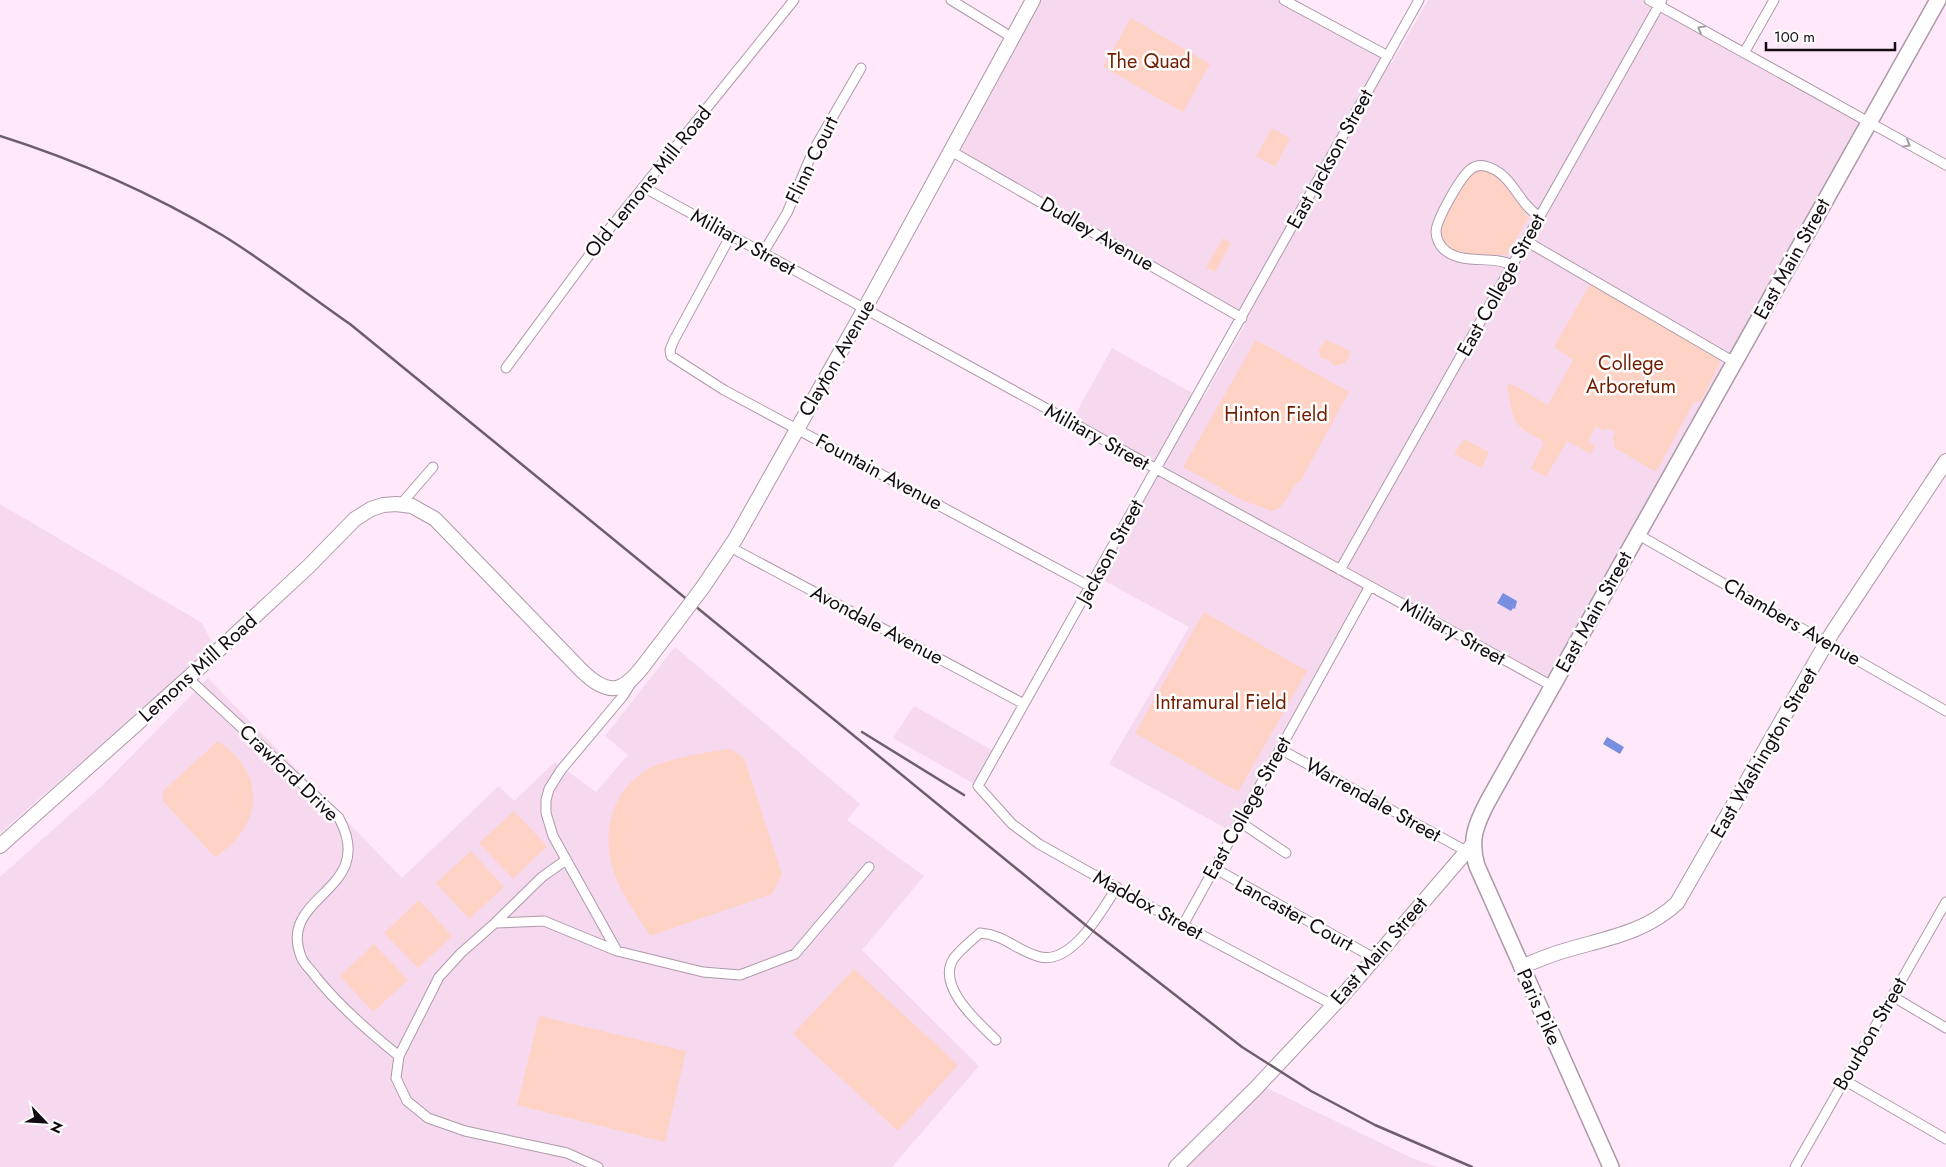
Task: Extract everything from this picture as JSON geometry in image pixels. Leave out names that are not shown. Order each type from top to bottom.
[{"type":"main road","name":"East Main Street","points":[[1469,848],[1475,828],[1488,801],[1869,122],[1938,3]]},
{"type":"main road","name":"Paris Pike","points":[[1469,848],[1611,1167]]},
{"type":"street","name":"Old Lemons Mill Road","points":[[506,368],[602,238],[794,0]]},
{"type":"street","points":[[951,0],[1013,38]]},
{"type":"street","name":"Clayton Avenue","points":[[632,680],[676,623],[730,547],[864,310],[1033,0]]},
{"type":"street","points":[[1284,0],[1388,56]]},
{"type":"street","name":"East Jackson Street","points":[[1242,318],[1420,0]]},
{"type":"street","points":[[1649,0],[1661,3],[1744,53],[1946,165]]},
{"type":"street","points":[[1744,53],[1774,0]]},
{"type":"street","name":"East College Street","points":[[1340,570],[1661,3]]},
{"type":"street","name":"Flinn Court","points":[[763,252],[787,213],[812,150],[861,68]]},
{"type":"street","name":"Dudley Avenue","points":[[951,151],[1242,318]]},
{"type":"street","points":[[1512,265],[1501,260],[1455,256],[1445,251],[1439,243],[1436,234],[1438,221],[1461,180],[1470,169],[1478,166],[1491,168],[1503,174],[1529,210],[1539,216]]},
{"type":"street","name":"Military Street","points":[[643,187],[1552,686]]},
{"type":"street","name":"Fountain Avenue","points":[[731,235],[674,340],[670,353],[675,360],[724,390],[1091,587]]},
{"type":"street","points":[[1526,241],[1734,362]]},
{"type":"street","name":"Jackson Street","points":[[978,786],[1242,318]]},
{"type":"street","name":"East Washington Street","points":[[1521,966],[1557,953],[1637,931],[1666,913],[1677,903],[1827,643],[1946,461]]},
{"type":"street","points":[[401,504],[433,467]]},
{"type":"street","name":"Lemons Mill Road","points":[[0,846],[188,678],[314,562],[355,519],[376,507],[401,504],[418,508],[435,519],[587,676],[599,686],[621,688],[632,680]]},
{"type":"street","name":"Chambers Avenue","points":[[1637,534],[1946,711]]},
{"type":"street","name":"Avondale Avenue","points":[[730,547],[1024,704]]},
{"type":"street","name":"East College Street","points":[[1183,925],[1370,586]]},
{"type":"street","name":"Crawford Drive","points":[[188,678],[339,818],[347,834],[349,851],[346,867],[340,877],[314,901],[302,917],[297,939],[302,960],[362,1026],[399,1056]]},
{"type":"street","points":[[616,951],[553,836],[546,813],[549,789],[561,770],[623,696],[632,680]]},
{"type":"street","name":"Warrendale Street","points":[[1280,749],[1469,848]]},
{"type":"street","name":"Maddox Street","points":[[978,786],[1012,824],[1039,844],[1332,1006]]},
{"type":"street","points":[[1240,822],[1286,853]]},
{"type":"street","name":"East Main Street","points":[[1176,1167],[1255,1089],[1332,1006],[1469,848]]},
{"type":"street","points":[[566,860],[542,877],[461,953],[439,977],[399,1056],[396,1078],[406,1101],[428,1118],[465,1131],[567,1153],[598,1167]]},
{"type":"street","points":[[495,923],[544,921],[616,951],[703,972],[740,975],[795,954],[869,867]]},
{"type":"street","name":"Lancaster Court","points":[[1214,868],[1374,958]]},
{"type":"street","points":[[996,1040],[970,1015],[955,994],[950,974],[953,959],[980,933],[996,935],[1035,956],[1046,958],[1063,952],[1087,933],[1117,887]]},
{"type":"street","name":"Bourbon Street","points":[[1795,1167],[1945,904]]},
{"type":"street","points":[[1892,996],[1946,1028]]},
{"type":"street","points":[[1844,1080],[1946,1139]]},
{"type":"shaded area","points":[[1038,0],[1277,0],[1392,63],[1428,0],[1641,0],[1863,121],[1551,681],[1367,580],[1229,830],[1109,764],[1189,627],[1103,580],[1163,467],[1074,417],[1112,348],[1203,399],[1248,319],[955,151]]},
{"type":"shaded area","points":[[0,504],[202,623],[214,646],[0,833]]},
{"type":"shaded area","points":[[675,647],[860,804],[847,820],[924,876],[862,950],[979,1066],[892,1167],[0,1167],[0,877],[103,785],[208,678],[402,878],[499,786],[514,801],[555,762],[596,792],[628,755],[605,736]]},
{"type":"shaded area","points":[[914,706],[997,753],[978,786],[893,738]]},
{"type":"shaded area","points":[[1265,1087],[1414,1159],[1438,1167],[1186,1167]]},
{"type":"green space","name":"The Quad","points":[[1131,18],[1210,64],[1183,112],[1103,67]]},
{"type":"green space","points":[[1272,128],[1290,139],[1275,167],[1256,156]]},
{"type":"green space","points":[[1479,170],[1496,174],[1503,180],[1515,194],[1528,218],[1507,255],[1476,256],[1465,254],[1455,251],[1442,238],[1440,227],[1466,179]]},
{"type":"green space","points":[[1223,238],[1231,243],[1215,272],[1206,268]]},
{"type":"green space","name":"College Arboretum","points":[[1590,284],[1718,358],[1720,363],[1700,402],[1694,402],[1656,472],[1615,448],[1613,438],[1615,433],[1609,428],[1604,431],[1596,426],[1588,441],[1595,446],[1591,454],[1567,441],[1546,477],[1531,469],[1544,442],[1519,426],[1513,416],[1507,387],[1509,384],[1515,386],[1548,405],[1573,360],[1554,347]]},
{"type":"green space","name":"Hinton Field","points":[[1256,340],[1349,392],[1301,480],[1293,488],[1285,502],[1272,511],[1244,501],[1183,467]]},
{"type":"green space","points":[[1326,340],[1349,350],[1350,356],[1345,363],[1334,366],[1329,360],[1320,357],[1319,349]]},
{"type":"green space","points":[[1464,439],[1489,452],[1482,468],[1454,454]]},
{"type":"green space","name":"Intramural Field","points":[[1204,612],[1307,671],[1238,792],[1135,733]]},
{"type":"green space","points":[[218,741],[234,754],[245,769],[252,784],[253,800],[250,815],[243,830],[231,844],[215,857],[163,801],[163,791]]},
{"type":"green space","points":[[730,749],[744,758],[782,874],[772,894],[650,936],[623,893],[613,871],[609,838],[610,822],[615,806],[623,792],[634,779],[656,765]]},
{"type":"green space","points":[[514,811],[547,846],[513,879],[479,843]]},
{"type":"green space","points":[[471,851],[504,887],[469,919],[436,883]]},
{"type":"green space","points":[[419,900],[452,936],[418,968],[384,933]]},
{"type":"green space","points":[[374,944],[408,980],[373,1012],[340,976]]},
{"type":"green space","points":[[854,969],[958,1065],[898,1131],[793,1034]]},
{"type":"green space","points":[[539,1016],[686,1051],[665,1142],[517,1105]]},
{"type":"water","points":[[1503,593],[1517,601],[1515,609],[1513,608],[1511,611],[1497,603]]},
{"type":"water","points":[[1607,737],[1624,747],[1620,754],[1603,744]]},
{"type":"railway","points":[[0,136],[85,167],[141,192],[222,235],[270,267],[350,324],[1088,927],[1242,1047],[1311,1091],[1375,1125],[1472,1167]]},
{"type":"railway","points":[[862,732],[964,795]]}]
